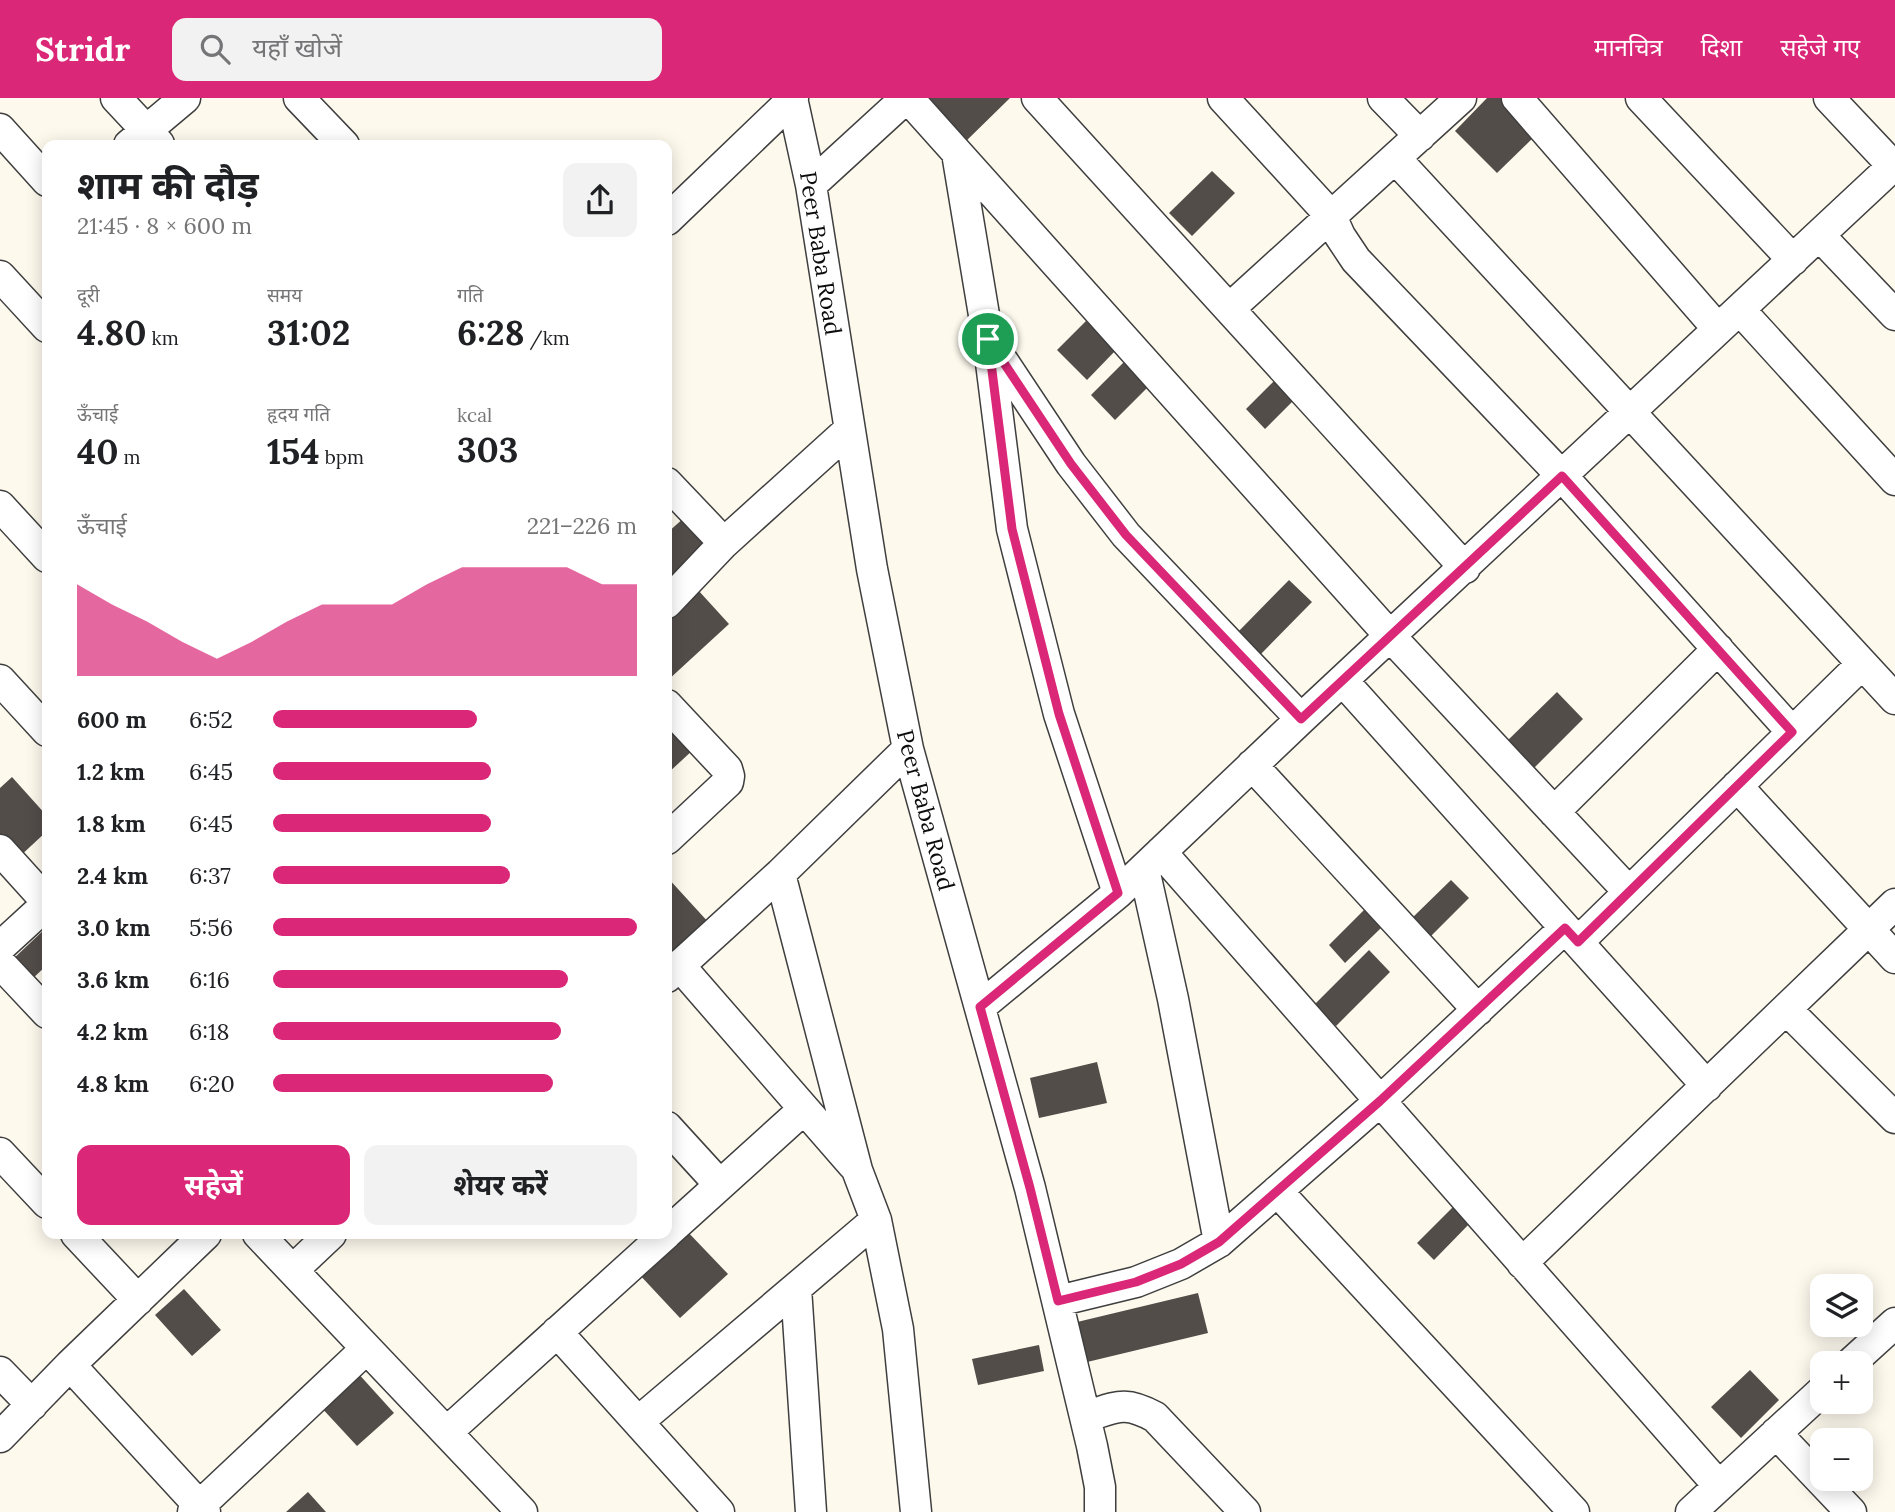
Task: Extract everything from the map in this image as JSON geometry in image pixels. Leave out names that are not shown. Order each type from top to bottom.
[{"type":"street","points":[[116,98],[145,140],[185,98]]},
{"type":"street","points":[[299,98],[339,140]]},
{"type":"street","points":[[811,185],[907,98],[1391,637],[1629,892]]},
{"type":"street","points":[[1037,98],[1465,568]]},
{"type":"street","points":[[1223,98],[1331,216],[1356,260],[1562,476],[1792,732]]},
{"type":"street","points":[[1383,98],[1420,136]]},
{"type":"street","points":[[1229,309],[1461,98]]},
{"type":"street","points":[[1517,98],[1729,320],[1895,480]]},
{"type":"street","points":[[1640,98],[1793,260]]},
{"type":"street","points":[[980,1007],[1118,893],[1894,165],[1829,98]]},
{"type":"street","points":[[672,215],[792,99]]},
{"type":"street","name":"Peer Baba Road","points":[[792,99],[811,185],[872,569],[908,749],[1030,1188],[1085,1417],[1100,1487],[1100,1512]]},
{"type":"street","points":[[0,129],[42,175]]},
{"type":"street","points":[[957,153],[988,339],[1012,529],[1059,714],[1118,893]]},
{"type":"street","points":[[1395,158],[1895,699]]},
{"type":"street","points":[[1819,235],[1895,315]]},
{"type":"street","points":[[0,276],[42,322]]},
{"type":"street","points":[[988,339],[1071,464],[1126,535],[1301,719]]},
{"type":"street","points":[[672,598],[724,543],[849,430]]},
{"type":"street","points":[[672,488],[724,543]]},
{"type":"street","points":[[0,506],[42,552]]},
{"type":"street","points":[[1554,812],[1718,649]]},
{"type":"street","points":[[1058,1301],[1136,1282],[1181,1264],[1219,1242],[1380,1101],[1478,1010],[1629,892],[1862,664]]},
{"type":"street","points":[[0,680],[42,726]]},
{"type":"street","points":[[1343,681],[1707,1086]]},
{"type":"street","points":[[672,710],[727,769],[729,776],[728,782],[672,834]]},
{"type":"street","points":[[857,1170],[804,1109],[673,971],[780,874],[908,749]]},
{"type":"street","points":[[1252,765],[1478,1010]]},
{"type":"street","points":[[1737,786],[1895,958]]},
{"type":"street","points":[[0,850],[42,897]]},
{"type":"street","points":[[1152,861],[1380,1101],[1719,1486]]},
{"type":"street","points":[[1152,861],[1173,999],[1219,1242]]},
{"type":"street","points":[[780,874],[857,1170],[876,1220],[898,1329],[916,1512]]},
{"type":"street","points":[[1522,1263],[1895,904]]},
{"type":"street","points":[[0,947],[42,908]]},
{"type":"street","points":[[0,963],[42,1008]]},
{"type":"street","points":[[1786,1009],[1895,1118]]},
{"type":"street","points":[[672,1228],[804,1109]]},
{"type":"street","points":[[672,1132],[720,1185]]},
{"type":"street","points":[[0,1153],[42,1198]]},
{"type":"street","points":[[1277,1191],[1574,1512]]},
{"type":"street","points":[[638,1422],[876,1220]]},
{"type":"street","points":[[81,1239],[138,1300]]},
{"type":"street","points":[[0,1437],[201,1239]]},
{"type":"street","points":[[263,1239],[522,1512]]},
{"type":"street","points":[[293,1270],[326,1239]]},
{"type":"street","points":[[446,1432],[659,1239]]},
{"type":"street","points":[[796,1288],[811,1512]]},
{"type":"street","points":[[1864,1351],[1895,1323]]},
{"type":"street","points":[[557,1332],[719,1512]]},
{"type":"street","points":[[70,1366],[199,1510],[366,1349]]},
{"type":"street","points":[[0,1372],[33,1405]]},
{"type":"street","points":[[1691,1512],[1810,1402]]},
{"type":"street","points":[[1085,1417],[1122,1405],[1137,1407],[1155,1417],[1245,1512]]},
{"type":"street","points":[[1776,1433],[1851,1512]]},
{"type":"building","points":[[930,98],[1010,98],[962,145],[923,105]]},
{"type":"building","points":[[1487,98],[1501,98],[1537,134],[1497,173],[1455,131]]},
{"type":"building","points":[[1212,171],[1235,193],[1192,236],[1169,213]]},
{"type":"building","points":[[1086,321],[1115,351],[1087,380],[1057,350]]},
{"type":"building","points":[[1126,360],[1150,385],[1115,420],[1091,395]]},
{"type":"building","points":[[1279,376],[1298,396],[1265,429],[1246,409]]},
{"type":"building","points":[[685,517],[709,543],[672,576],[672,529]]},
{"type":"building","points":[[1289,580],[1312,602],[1261,654],[1238,632]]},
{"type":"building","points":[[698,590],[729,624],[672,676],[672,614]]},
{"type":"building","points":[[1557,692],[1583,719],[1532,770],[1505,743]]},
{"type":"building","points":[[672,725],[694,749],[672,769]]},
{"type":"building","points":[[12,777],[42,810],[42,836],[17,859],[0,841],[0,788]]},
{"type":"building","points":[[1451,880],[1469,898],[1428,939],[1410,920]]},
{"type":"building","points":[[672,882],[710,924],[672,958]]},
{"type":"building","points":[[1364,910],[1381,928],[1345,963],[1329,945]]},
{"type":"building","points":[[42,932],[42,970],[30,981],[11,961]]},
{"type":"building","points":[[1369,950],[1390,972],[1336,1026],[1314,1005]]},
{"type":"building","points":[[1097,1062],[1107,1103],[1039,1118],[1030,1078]]},
{"type":"building","points":[[1457,1203],[1473,1220],[1434,1260],[1417,1243]]},
{"type":"building","points":[[684,1228],[728,1274],[680,1318],[637,1272]]},
{"type":"building","points":[[184,1289],[221,1330],[192,1356],[155,1315]]},
{"type":"building","points":[[1198,1293],[1208,1333],[1083,1363],[1073,1323]]},
{"type":"building","points":[[1039,1345],[1044,1371],[978,1385],[972,1359]]},
{"type":"building","points":[[1750,1370],[1779,1400],[1741,1438],[1711,1407]]},
{"type":"building","points":[[356,1371],[394,1413],[357,1446],[319,1405]]},
{"type":"building","points":[[308,1492],[326,1512],[286,1512]]},
{"type":"route","points":[[988,339],[1071,464],[1126,535],[1301,719],[1562,476],[1792,732],[1578,942],[1565,928],[1380,1101],[1219,1242],[1181,1264],[1136,1282],[1058,1301],[980,1007],[1118,893],[1059,714],[1012,529],[988,339]]}]
